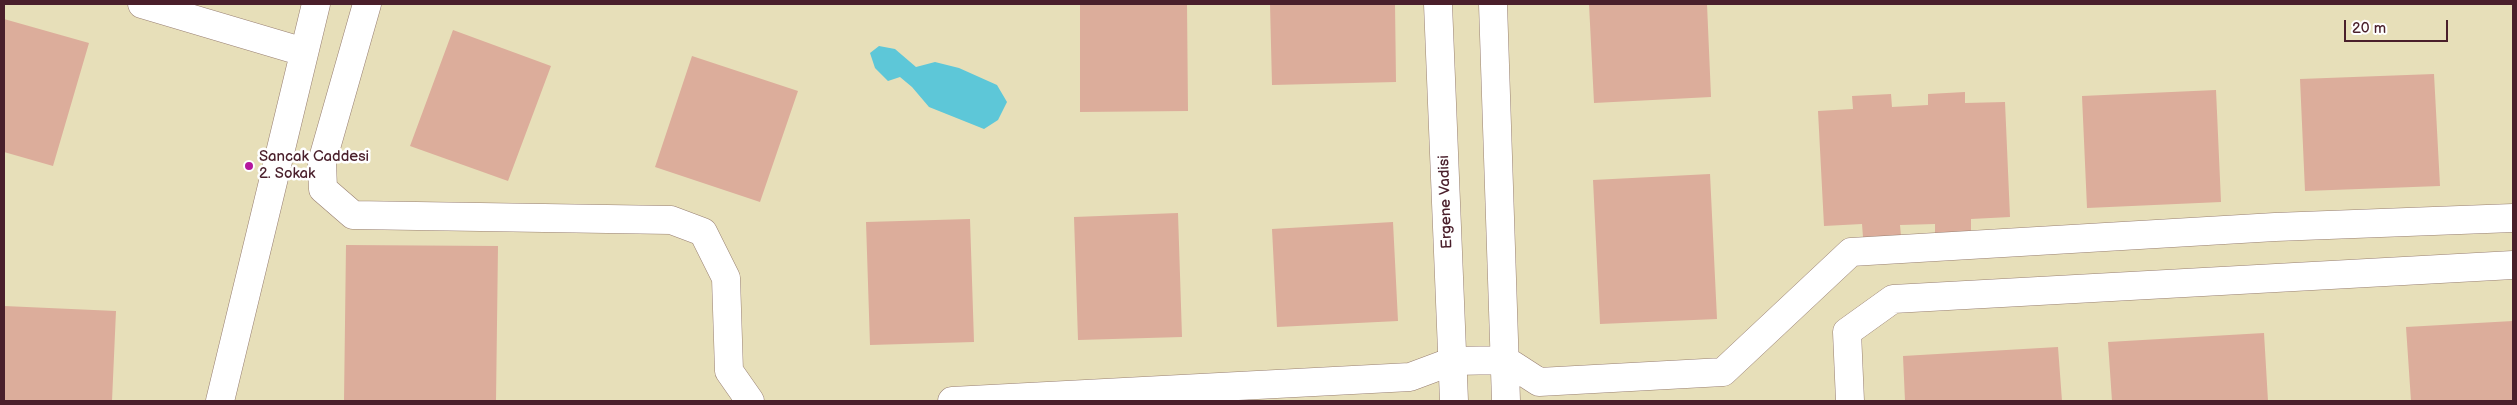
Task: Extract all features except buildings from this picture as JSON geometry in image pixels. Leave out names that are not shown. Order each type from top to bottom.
[{"type":"street","points":[[142,4],[304,52]]},
{"type":"street","points":[[220,401],[316,4]]},
{"type":"street","points":[[367,4],[322,162],[323,189],[353,215],[671,220],[703,232],[726,278],[729,371],[750,401]]},
{"type":"street","name":"Ergene Vadisi","points":[[1438,4],[1454,401]]},
{"type":"street","points":[[1493,4],[1507,401],[1540,382],[1723,372],[1851,252],[2275,227],[2513,218]]},
{"type":"street","points":[[1850,401],[1847,332],[1893,299],[2513,265]]},
{"type":"street","points":[[952,401],[1410,377],[1453,360],[1505,360],[1540,382]]},
{"type":"street","points":[[1410,377],[1448,401]]},
{"type":"water","points":[[879,46],[895,49],[916,67],[935,62],[959,68],[997,85],[1007,102],[998,120],[984,129],[929,107],[912,87],[900,77],[888,81],[875,68],[870,53]]},
{"type":"place","name":"Sancak Caddesi 2. Sokak","points":[[249,166]]}]
